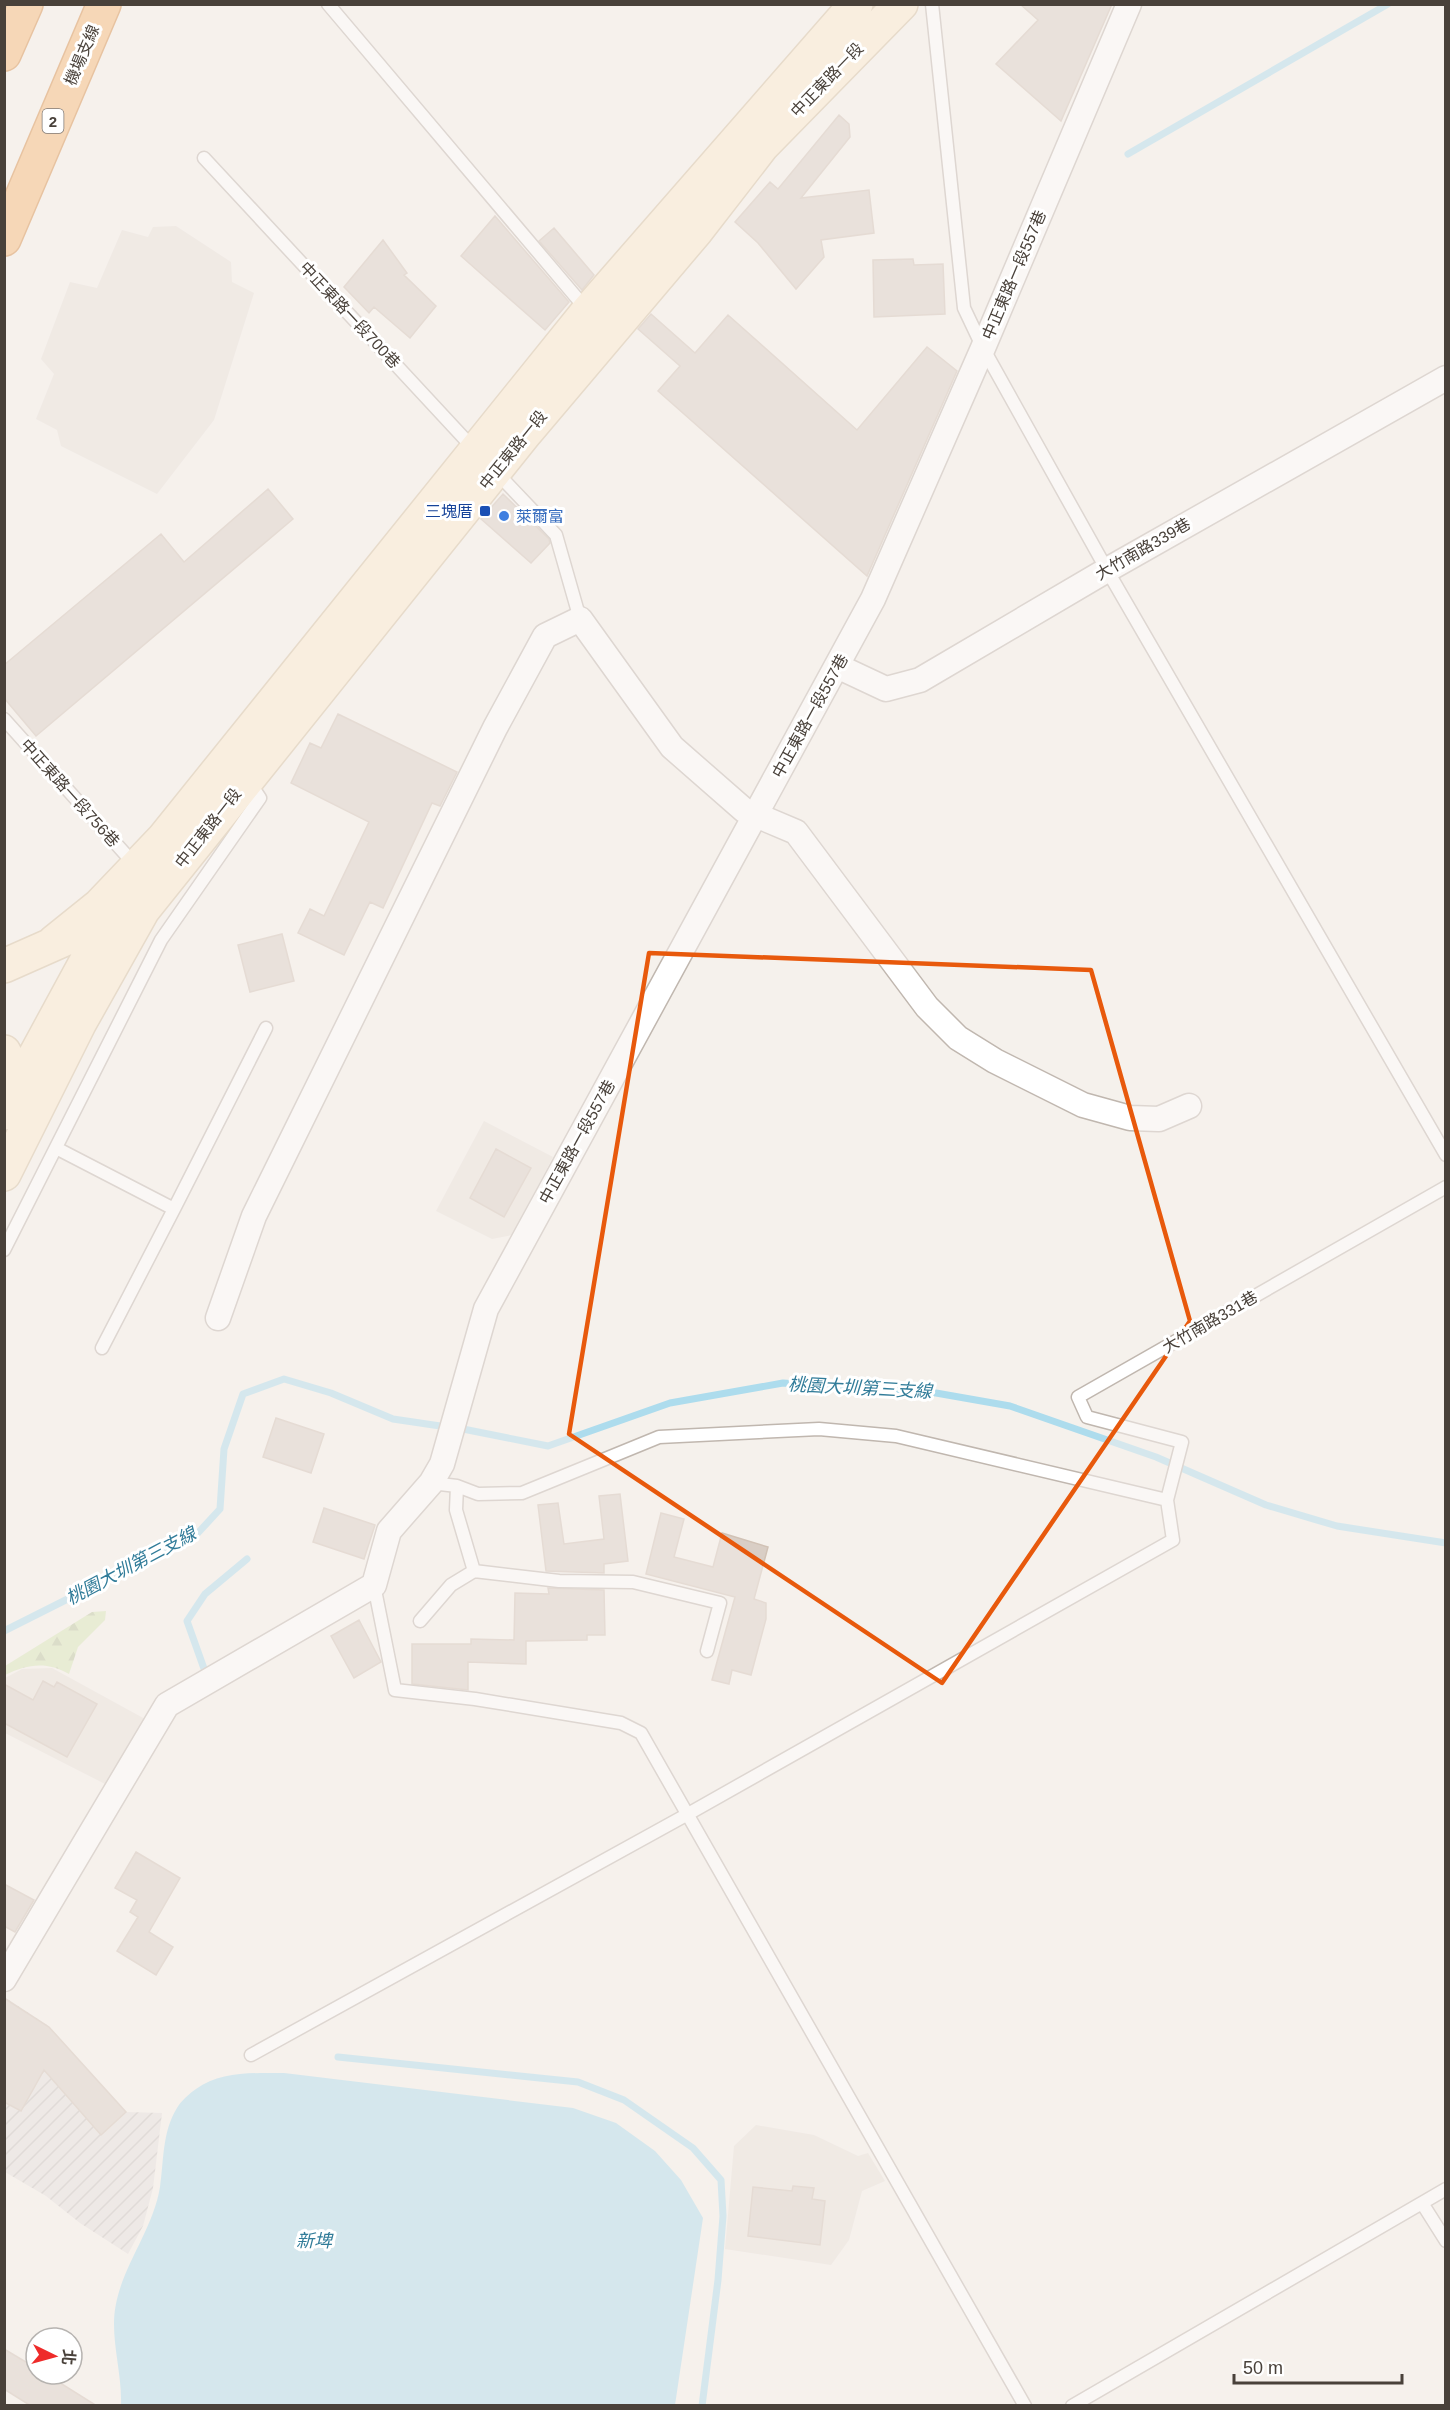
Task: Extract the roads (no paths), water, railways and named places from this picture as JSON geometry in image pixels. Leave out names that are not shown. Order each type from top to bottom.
[{"type":"highway","points":[[4,54],[26,4]]},
{"type":"highway","name":"機場支線","points":[[4,239],[104,4]]},
{"type":"main road","name":"中正東路一段","points":[[21,1080],[107,923],[172,853],[486,461],[588,311],[856,4]]},
{"type":"main road","name":"中正東路一段","points":[[486,461],[526,432],[697,230],[762,146],[901,4]]},
{"type":"main road","name":"中正東路一段","points":[[54,942],[100,905],[163,839],[237,769]]},
{"type":"main road","name":"中正東路一段","points":[[4,1174],[19,1114],[80,1024],[143,910],[237,769]]},
{"type":"main road","name":"中正東路一段","points":[[4,966],[54,942],[143,910]]},
{"type":"main road","points":[[4,1052],[21,1080],[19,1114]]},
{"type":"street","name":"中正東路一段557巷","points":[[437,1474],[486,1309],[873,599],[983,348],[1129,4]]},
{"type":"street","name":"大竹南路339巷","points":[[837,666],[886,689],[920,680],[1107,570],[1446,378]]},
{"type":"street","points":[[218,1318],[254,1216],[495,728],[545,636],[580,619],[672,747],[744,810],[796,832],[927,1007],[958,1038],[996,1061],[1083,1105],[1130,1118],[1159,1119],[1189,1106]]},
{"type":"street","points":[[4,1979],[167,1705],[374,1585],[389,1531],[437,1474]]},
{"type":"lane","points":[[328,4],[588,311]]},
{"type":"lane","points":[[932,4],[964,308],[983,348],[1107,570],[1446,1155]]},
{"type":"lane","name":"中正東路一段700巷","points":[[204,158],[556,535],[580,619]]},
{"type":"lane","name":"中正東路一段756巷","points":[[4,719],[136,867]]},
{"type":"lane","points":[[4,1250],[161,940],[260,798],[237,769]]},
{"type":"lane","points":[[102,1348],[266,1028]]},
{"type":"lane","points":[[56,1148],[174,1209]]},
{"type":"lane","name":"大竹南路331巷","points":[[1167,1500],[1182,1442],[1087,1417],[1078,1397],[1446,1187]]},
{"type":"lane","points":[[251,2055],[688,1815],[1173,1540],[1167,1500],[896,1436],[819,1429],[659,1437],[522,1493],[478,1494],[457,1486],[437,1474]]},
{"type":"lane","points":[[457,1486],[456,1510],[474,1571]]},
{"type":"lane","points":[[420,1621],[451,1585],[474,1571],[559,1581],[633,1582],[720,1603],[707,1651]]},
{"type":"lane","points":[[374,1585],[395,1690],[475,1699],[621,1723],[641,1733],[1024,2406]]},
{"type":"lane","points":[[1072,2406],[1446,2189]]},
{"type":"lane","points":[[1422,2203],[1446,2241]]},
{"type":"water","name":"新埤","points":[[284,2073],[573,2108],[616,2123],[655,2151],[681,2180],[703,2218],[675,2405],[121,2405],[114,2334],[116,2306],[126,2272],[156,2205],[164,2147],[172,2117],[188,2095],[216,2079],[238,2074]]},
{"type":"waterway","points":[[1128,154],[1388,4]]},
{"type":"waterway","name":"桃園大圳第三支線","points":[[4,1631],[197,1534],[220,1509],[224,1449],[243,1394],[284,1379],[331,1393],[393,1419],[447,1427]]},
{"type":"waterway","name":"桃園大圳第三支線","points":[[458,1428],[548,1446],[670,1403],[783,1383],[936,1393],[1010,1406],[1156,1457],[1266,1505],[1337,1526],[1446,1543]]},
{"type":"waterway","points":[[207,1677],[187,1621],[205,1594],[247,1559]]},
{"type":"waterway","points":[[338,2057],[578,2082],[624,2100],[693,2148],[721,2180],[723,2216],[718,2280],[702,2406]]},
{"type":"place","name":"三塊厝","points":[[485,511]]},
{"type":"place","name":"萊爾富","points":[[504,516]]}]
